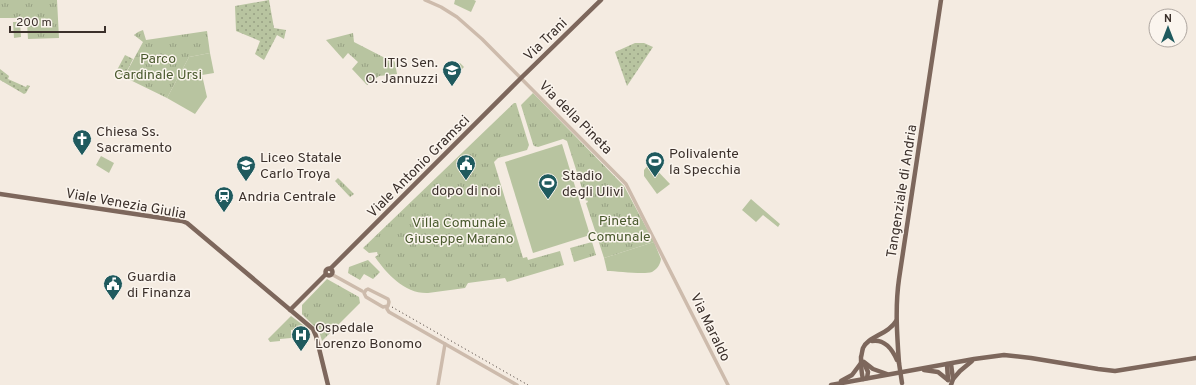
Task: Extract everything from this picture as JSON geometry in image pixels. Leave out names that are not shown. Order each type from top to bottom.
[{"type":"main road","name":"Via Trani","points":[[521,78],[601,0]]},
{"type":"main road","name":"Tangenziale di Andria","points":[[903,384],[899,363],[896,301],[941,0]]},
{"type":"main road","name":"Viale Antonio Gramsci","points":[[290,310],[326,275],[326,270],[332,273],[521,78]]},
{"type":"main road","name":"Viale Venezia Giulia","points":[[0,194],[182,220],[204,236],[311,328],[315,333],[328,385]]},
{"type":"main road","points":[[865,379],[868,372],[862,362],[863,349],[868,342],[890,329],[896,321]]},
{"type":"main road","points":[[868,342],[876,340],[885,343],[892,350],[899,363]]},
{"type":"main road","points":[[833,385],[996,356],[1016,356],[1115,371],[1196,358]]},
{"type":"main road","points":[[950,382],[974,359]]},
{"type":"main road","points":[[862,362],[876,371],[890,374]]},
{"type":"main road","points":[[833,385],[852,375],[862,362]]},
{"type":"main road","points":[[949,364],[950,382]]},
{"type":"main road","points":[[918,370],[936,372],[950,382]]},
{"type":"street","name":"Via della Pineta","points":[[425,0],[441,7],[457,17],[482,39],[626,184],[674,278]]},
{"type":"street","points":[[332,273],[364,292],[365,297],[381,307],[387,306]]},
{"type":"street","name":"Via Maraldo","points":[[674,278],[728,385]]},
{"type":"street","points":[[364,292],[370,290],[388,299],[389,304],[387,309],[389,312],[517,385]]},
{"type":"street","points":[[438,385],[445,344]]},
{"type":"green space","points":[[0,0],[57,0],[59,38],[28,39],[27,23],[17,18],[0,18]]},
{"type":"green space","points":[[269,0],[274,28],[286,30],[284,39],[277,35],[264,60],[255,54],[260,41],[236,31],[235,6]]},
{"type":"green space","points":[[455,0],[476,1],[471,12],[454,4]]},
{"type":"green space","points":[[13,22],[20,22],[21,37],[14,38]]},
{"type":"green space","name":"Parco Cardinale Ursi","points":[[143,30],[146,40],[207,31],[210,53],[189,57],[167,98],[124,77],[143,42],[134,35]]},
{"type":"green space","points":[[353,33],[354,42],[385,58],[393,58],[397,74],[379,76],[367,85],[352,69],[358,62],[348,53],[343,59],[326,40]]},
{"type":"green space","points":[[635,43],[644,43],[653,47],[627,86],[615,52]]},
{"type":"green space","points":[[210,53],[214,73],[202,75],[207,97],[195,114],[167,98],[189,57]]},
{"type":"green space","points":[[125,55],[133,59],[124,77],[116,72]]},
{"type":"green space","points":[[460,63],[464,67],[450,81],[446,77]]},
{"type":"green space","points":[[0,69],[9,76],[8,79],[26,87],[27,85],[30,86],[26,93],[24,94],[0,80]]},
{"type":"green space","name":"Pineta Comunale","points":[[533,93],[624,186],[654,242],[604,258],[586,203],[588,202],[587,200],[586,201],[567,141],[563,139],[538,147],[534,146],[533,144],[521,105]]},
{"type":"green space","name":"Villa Comunale Giuseppe Marano","points":[[514,103],[516,103],[529,145],[527,150],[498,158],[494,162],[523,258],[527,257],[528,260],[560,251],[564,265],[507,282],[505,278],[468,283],[465,288],[428,293],[404,287],[391,276],[375,257],[378,255],[377,252],[369,253],[363,248]]},
{"type":"green space","name":"Stadio degli Ulivi","points":[[562,144],[590,235],[533,253],[505,162]]},
{"type":"green space","points":[[101,156],[114,163],[109,173],[96,165]]},
{"type":"green space","name":"Polivalente la Specchia","points":[[650,163],[670,184],[657,194],[644,176],[644,170]]},
{"type":"green space","points":[[338,178],[354,194],[350,197],[335,181]]},
{"type":"green space","points":[[751,199],[780,224],[778,227],[763,215],[756,222],[742,210]]},
{"type":"green space","points":[[508,229],[513,246],[504,248],[499,232]]},
{"type":"green space","points":[[592,242],[596,255],[574,262],[570,248]]},
{"type":"green space","points":[[654,242],[661,259],[658,267],[652,272],[637,273],[607,271],[604,258]]},
{"type":"green space","points":[[368,260],[380,272],[373,279],[364,274],[360,280],[348,273],[349,267]]},
{"type":"green space","points":[[327,279],[359,297],[360,303],[322,341],[319,331],[302,314],[302,305]]},
{"type":"green space","points":[[291,316],[307,328],[291,330],[291,338],[270,342],[268,339]]},
{"type":"railway","points":[[392,307],[528,385]]},
{"type":"place","name":"ITIS Sen. O. Jannuzzi","points":[[452,87]]},
{"type":"place","name":"Chiesa Ss. Sacramento","points":[[82,156]]},
{"type":"place","name":"Polivalente la Specchia","points":[[655,178]]},
{"type":"place","name":"dopo di noi","points":[[466,181]]},
{"type":"place","name":"Liceo Statale Carlo Troya","points":[[246,182]]},
{"type":"place","name":"Stadio degli Ulivi","points":[[548,200]]},
{"type":"place","name":"Andria Centrale","points":[[224,213]]},
{"type":"place","name":"Guardia di Finanza","points":[[113,301]]},
{"type":"place","name":"Ospedale Lorenzo Bonomo","points":[[301,352]]}]
